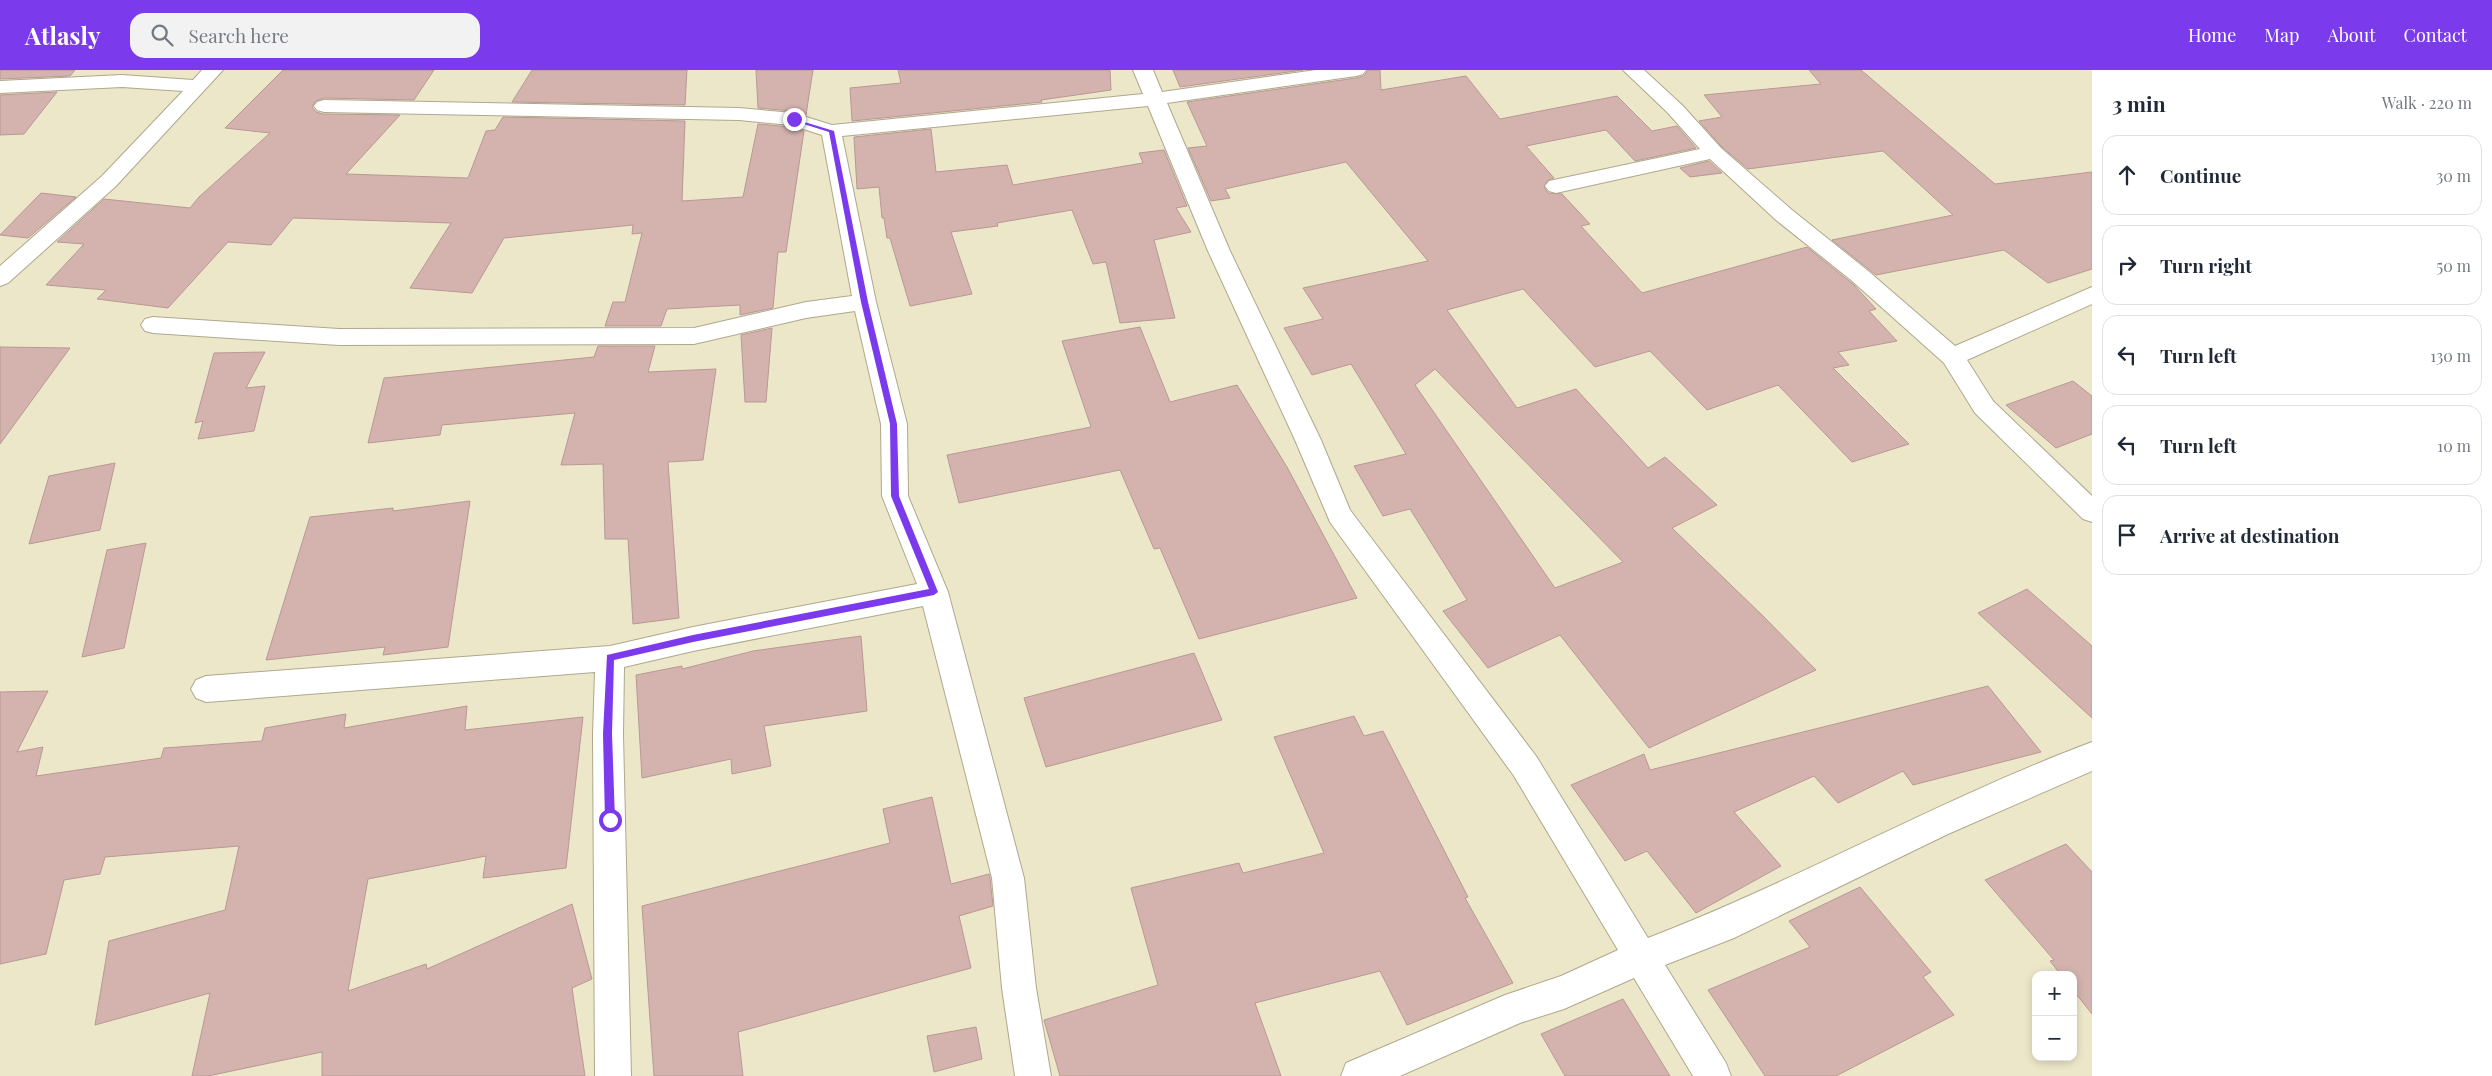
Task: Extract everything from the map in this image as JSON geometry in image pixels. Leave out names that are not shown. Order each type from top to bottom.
[{"type":"street","points":[[1,277],[109,180],[213,70]]},
{"type":"street","points":[[1142,70],[1156,99],[1219,251],[1308,440],[1339,515],[1440,654],[1525,766],[1713,1076]]},
{"type":"street","points":[[324,106],[739,114],[794,119],[831,131],[1156,99],[1356,70]]},
{"type":"street","points":[[1634,70],[1675,109],[1714,152],[1784,215],[1859,275],[1952,356],[1984,407],[2092,512]]},
{"type":"street","points":[[0,87],[122,81],[199,86]]},
{"type":"street","points":[[831,131],[865,302],[894,424],[895,496],[934,592],[978,769],[1008,878],[1019,988],[1033,1076]]},
{"type":"street","points":[[1556,186],[1714,152]]},
{"type":"street","points":[[1952,356],[2092,295]]},
{"type":"street","points":[[152,325],[339,338],[694,336],[806,310],[865,302]]},
{"type":"street","points":[[206,689],[610,658],[693,639],[934,592]]},
{"type":"street","points":[[610,658],[608,734],[613,1076]]},
{"type":"street","points":[[1359,1076],[1517,1008],[1564,992],[1640,958],[1722,926],[1937,823],[2092,756]]},
{"type":"building","points":[[0,70],[75,70],[70,76],[0,79]]},
{"type":"building","points":[[283,70],[434,70],[414,100],[324,98],[316,101],[312,107],[316,112],[323,114],[400,115],[346,174],[468,178],[486,131],[495,130],[503,117],[685,121],[682,201],[743,197],[758,124],[791,127],[804,131],[786,252],[778,252],[773,308],[740,315],[740,305],[667,309],[661,326],[605,326],[613,302],[625,302],[642,233],[632,234],[633,225],[504,238],[472,293],[410,288],[451,223],[293,218],[271,245],[228,242],[168,308],[97,299],[106,290],[46,285],[84,244],[57,242],[104,199],[190,208],[199,197],[270,133],[225,128]]},
{"type":"building","points":[[532,70],[687,70],[685,105],[512,102]]},
{"type":"building","points":[[756,70],[813,70],[806,115],[793,111],[758,108]]},
{"type":"building","points":[[898,70],[1110,70],[1111,90],[1041,100],[1042,102],[852,121],[850,88],[901,83]]},
{"type":"building","points":[[1173,70],[1303,70],[1180,87]]},
{"type":"building","points":[[1368,70],[1380,70],[1381,90],[1466,76],[1500,119],[1617,96],[1652,131],[1677,126],[1696,148],[1635,161],[1606,130],[1526,146],[1554,178],[1548,180],[1544,187],[1548,193],[1562,194],[1590,224],[1581,226],[1642,293],[1807,247],[1854,285],[1876,309],[1869,311],[1897,341],[1838,352],[1849,365],[1833,368],[1909,444],[1852,462],[1778,385],[1707,410],[1650,351],[1595,367],[1523,289],[1447,310],[1517,408],[1576,389],[1648,468],[1665,457],[1717,505],[1672,528],[1816,670],[1649,748],[1560,635],[1488,668],[1443,611],[1467,600],[1410,509],[1383,516],[1354,466],[1406,454],[1351,364],[1312,375],[1284,328],[1323,319],[1303,288],[1428,261],[1346,162],[1225,189],[1230,198],[1211,201],[1188,148],[1207,146],[1187,102],[1364,76]],"holes":[[[1435,369],[1623,562],[1555,588],[1415,385]]]},
{"type":"building","points":[[1809,70],[1861,70],[1995,184],[2092,172],[2092,269],[2048,283],[2004,250],[1876,275],[1832,240],[1953,215],[1883,151],[1748,169],[1722,147],[1699,121],[1722,117],[1704,95],[1821,84]]},
{"type":"building","points":[[57,92],[24,134],[0,135],[0,95]]},
{"type":"building","points":[[931,129],[936,172],[1007,165],[1013,185],[1143,163],[1139,153],[1164,150],[1187,206],[1176,208],[1191,232],[1154,240],[1175,318],[1120,323],[1106,262],[1093,264],[1072,210],[997,223],[998,226],[951,232],[972,294],[910,306],[890,238],[887,238],[884,218],[882,218],[879,187],[857,189],[854,137]]},
{"type":"building","points":[[1709,161],[1722,173],[1690,177],[1680,168]]},
{"type":"building","points":[[41,193],[76,197],[28,238],[0,235]]},
{"type":"building","points":[[1140,327],[1170,402],[1237,385],[1287,467],[1357,598],[1199,639],[1160,548],[1154,549],[1120,470],[959,503],[947,455],[1091,427],[1062,341]]},
{"type":"building","points":[[772,328],[766,402],[745,402],[741,335]]},
{"type":"building","points":[[598,346],[655,346],[648,372],[716,369],[703,460],[668,462],[679,618],[633,624],[628,539],[605,539],[603,464],[561,465],[575,413],[442,425],[440,435],[368,443],[384,378],[594,357]]},
{"type":"building","points":[[0,347],[70,348],[0,444]]},
{"type":"building","points":[[265,352],[246,388],[265,386],[254,431],[198,439],[203,421],[195,423],[214,353]]},
{"type":"building","points":[[2073,381],[2092,396],[2092,434],[2056,448],[2006,405]]},
{"type":"building","points":[[115,463],[100,530],[29,544],[49,476]]},
{"type":"building","points":[[470,501],[448,647],[383,655],[385,647],[266,660],[310,517],[393,508],[393,511]]},
{"type":"building","points":[[146,543],[124,648],[82,657],[107,550]]},
{"type":"building","points":[[2027,589],[2092,646],[2092,718],[1978,613]]},
{"type":"building","points":[[861,636],[867,711],[764,726],[771,766],[732,774],[731,759],[642,778],[636,675],[682,666],[682,669],[753,651]]},
{"type":"building","points":[[1194,653],[1222,720],[1046,767],[1024,698]]},
{"type":"building","points":[[1988,686],[2041,752],[1913,785],[1903,771],[1838,803],[1814,776],[1734,812],[1781,866],[1696,913],[1647,851],[1625,861],[1571,785],[1644,754],[1650,770]]},
{"type":"building","points":[[48,691],[17,752],[43,747],[36,776],[161,758],[164,748],[262,741],[265,728],[346,714],[344,728],[467,706],[465,730],[583,717],[566,868],[483,878],[486,856],[368,879],[348,991],[426,964],[427,969],[572,904],[592,979],[572,988],[585,1076],[322,1076],[322,1052],[208,1076],[192,1076],[210,993],[95,1025],[109,941],[225,910],[239,846],[105,857],[100,874],[64,880],[46,954],[0,964],[0,692]]},
{"type":"building","points":[[1354,716],[1364,736],[1383,731],[1468,897],[1465,898],[1513,983],[1407,1025],[1380,971],[1255,1003],[1281,1076],[1060,1076],[1044,1020],[1158,985],[1131,888],[1239,863],[1243,873],[1324,853],[1274,737]]},
{"type":"building","points":[[932,797],[951,884],[989,874],[990,878],[993,906],[959,916],[971,968],[738,1032],[743,1076],[654,1076],[642,906],[890,843],[883,809]]},
{"type":"building","points":[[2066,844],[2092,872],[2092,1014],[2077,995],[2077,971],[2058,971],[2050,961],[2054,960],[1985,880]]},
{"type":"building","points":[[1860,887],[1931,972],[1923,977],[1954,1015],[1836,1076],[1765,1076],[1708,990],[1810,947],[1789,921]]},
{"type":"building","points":[[1623,999],[1670,1076],[1565,1076],[1541,1034]]},
{"type":"building","points":[[976,1027],[982,1059],[934,1072],[927,1036]]},
{"type":"route","points":[[610,820],[608,734],[610,658],[693,639],[934,592],[895,496],[894,424],[883,385],[865,302],[834,154],[831,131],[794,119]]}]
